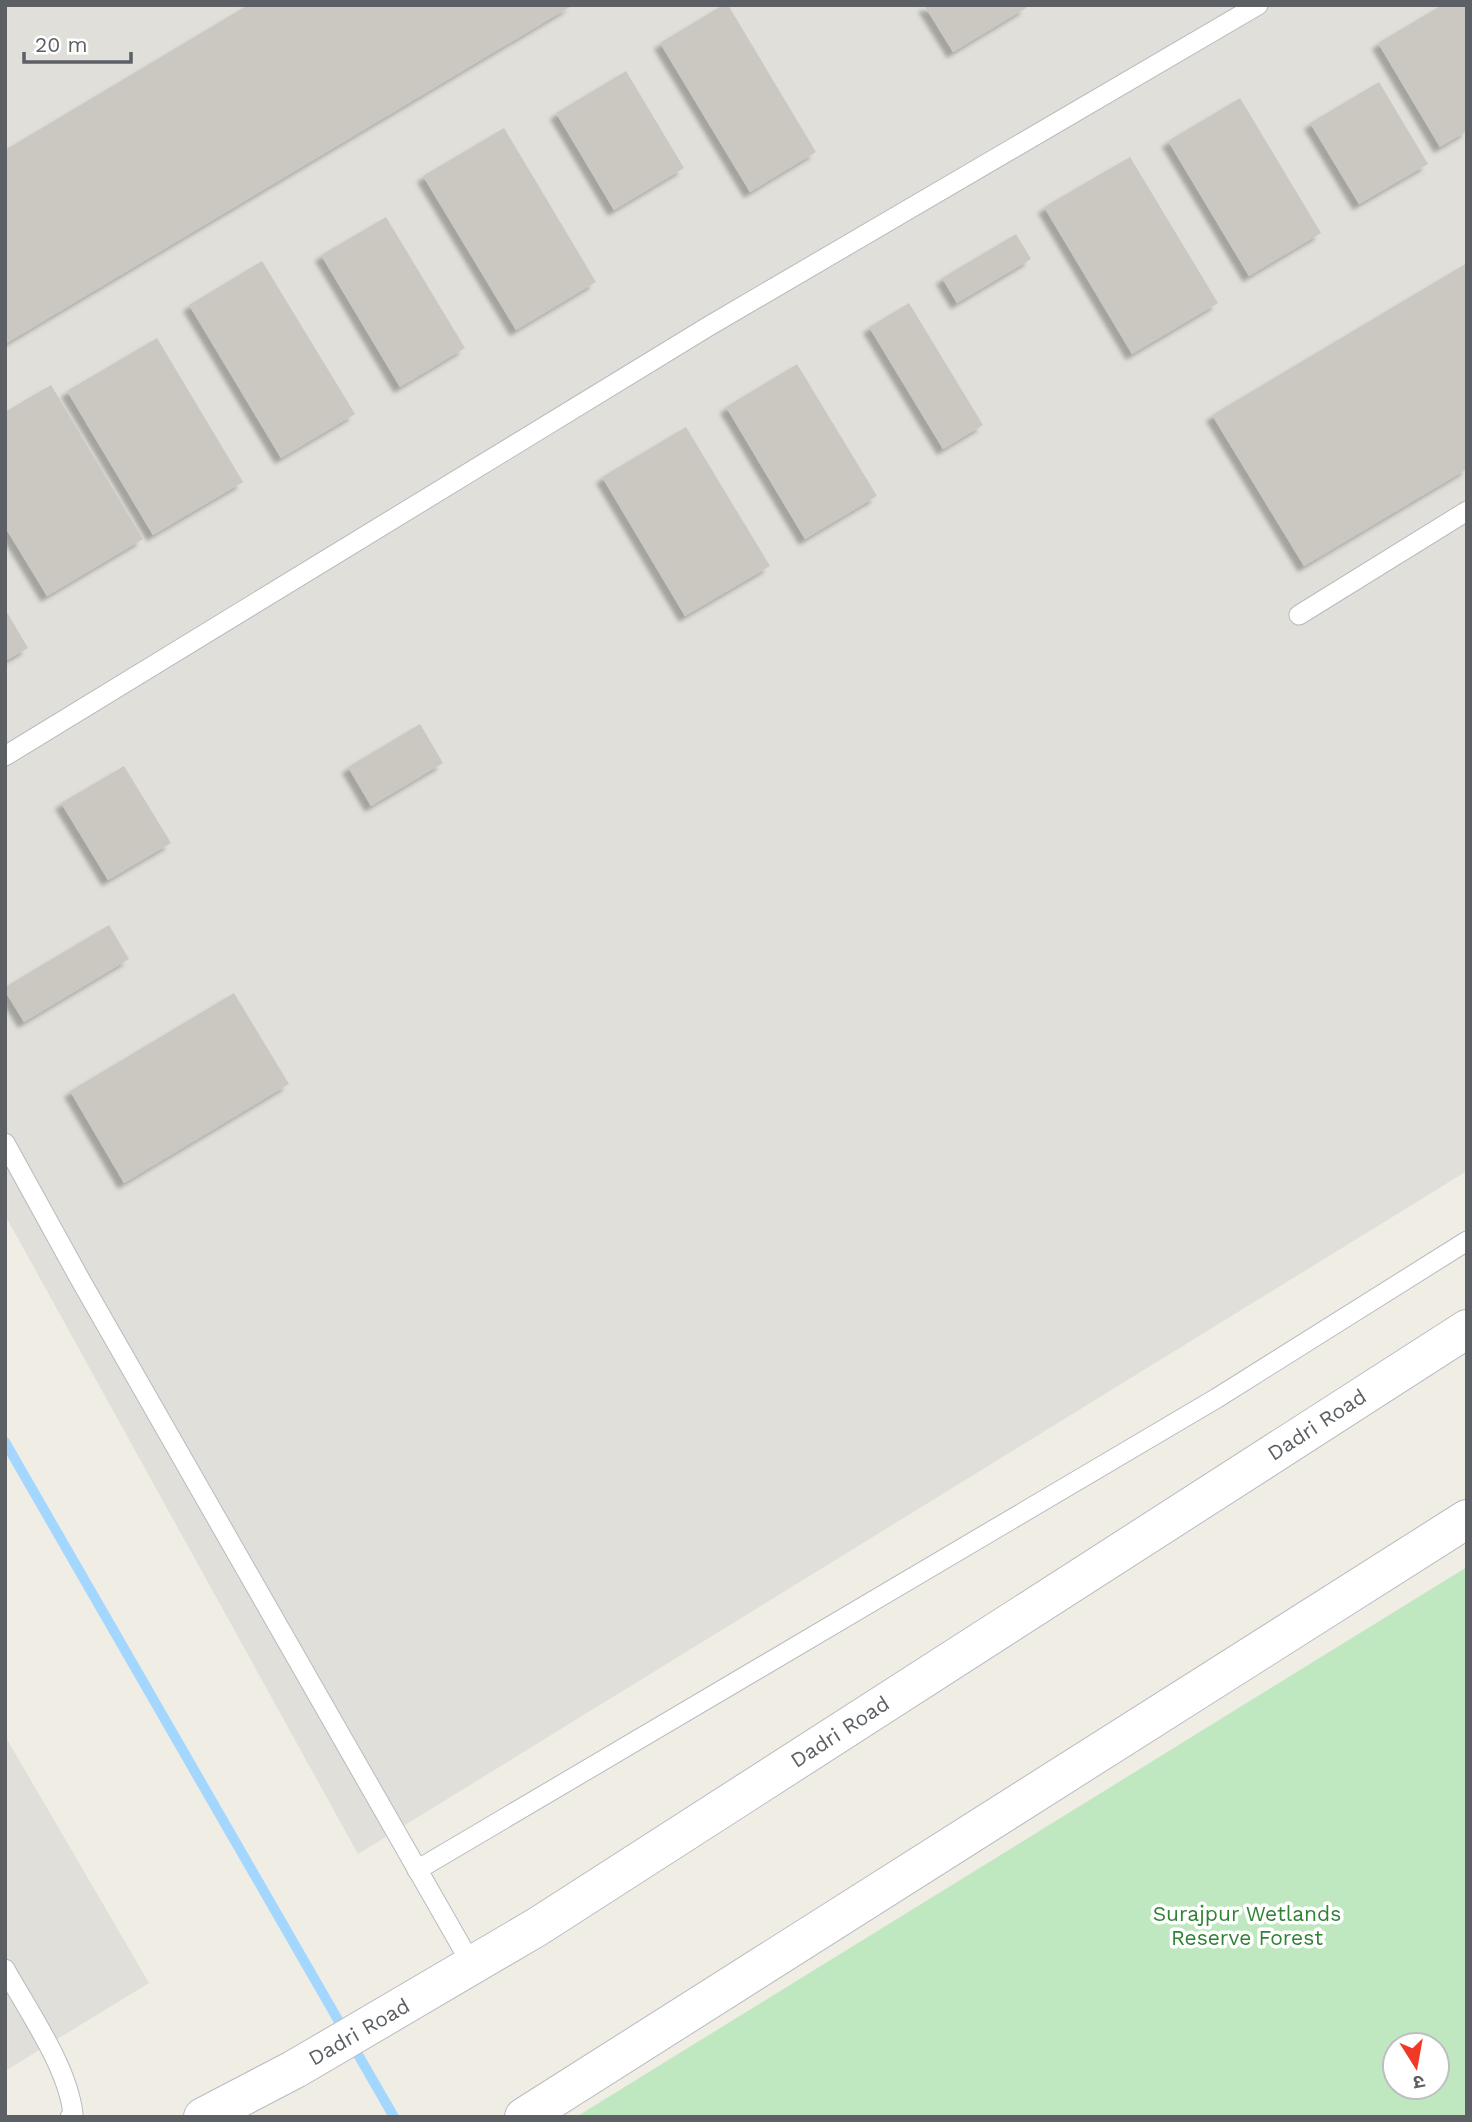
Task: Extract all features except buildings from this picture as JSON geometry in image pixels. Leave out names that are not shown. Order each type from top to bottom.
[{"type":"main road","name":"Dadri Road","points":[[203,2117],[295,2069],[537,1927],[1467,1329]]},
{"type":"main road","points":[[524,2117],[1467,1520]]},
{"type":"lane","points":[[5,756],[709,326],[1258,5]]},
{"type":"lane","points":[[1299,615],[1467,511]]},
{"type":"lane","points":[[5,1143],[472,1965]]},
{"type":"lane","points":[[417,1870],[1205,1405],[1467,1241]]},
{"type":"lane","points":[[5,1969],[61,2071],[71,2095],[70,2117]]},
{"type":"shaded area","points":[[5,5],[1467,5],[1467,1171],[358,1854],[5,1215]]},
{"type":"shaded area","points":[[5,1736],[149,1983],[5,2071]]},
{"type":"green space","name":"Surajpur Wetlands Reserve Forest","points":[[1467,1567],[1467,2117],[576,2117]]},
{"type":"waterway","points":[[5,1442],[394,2117]]}]
